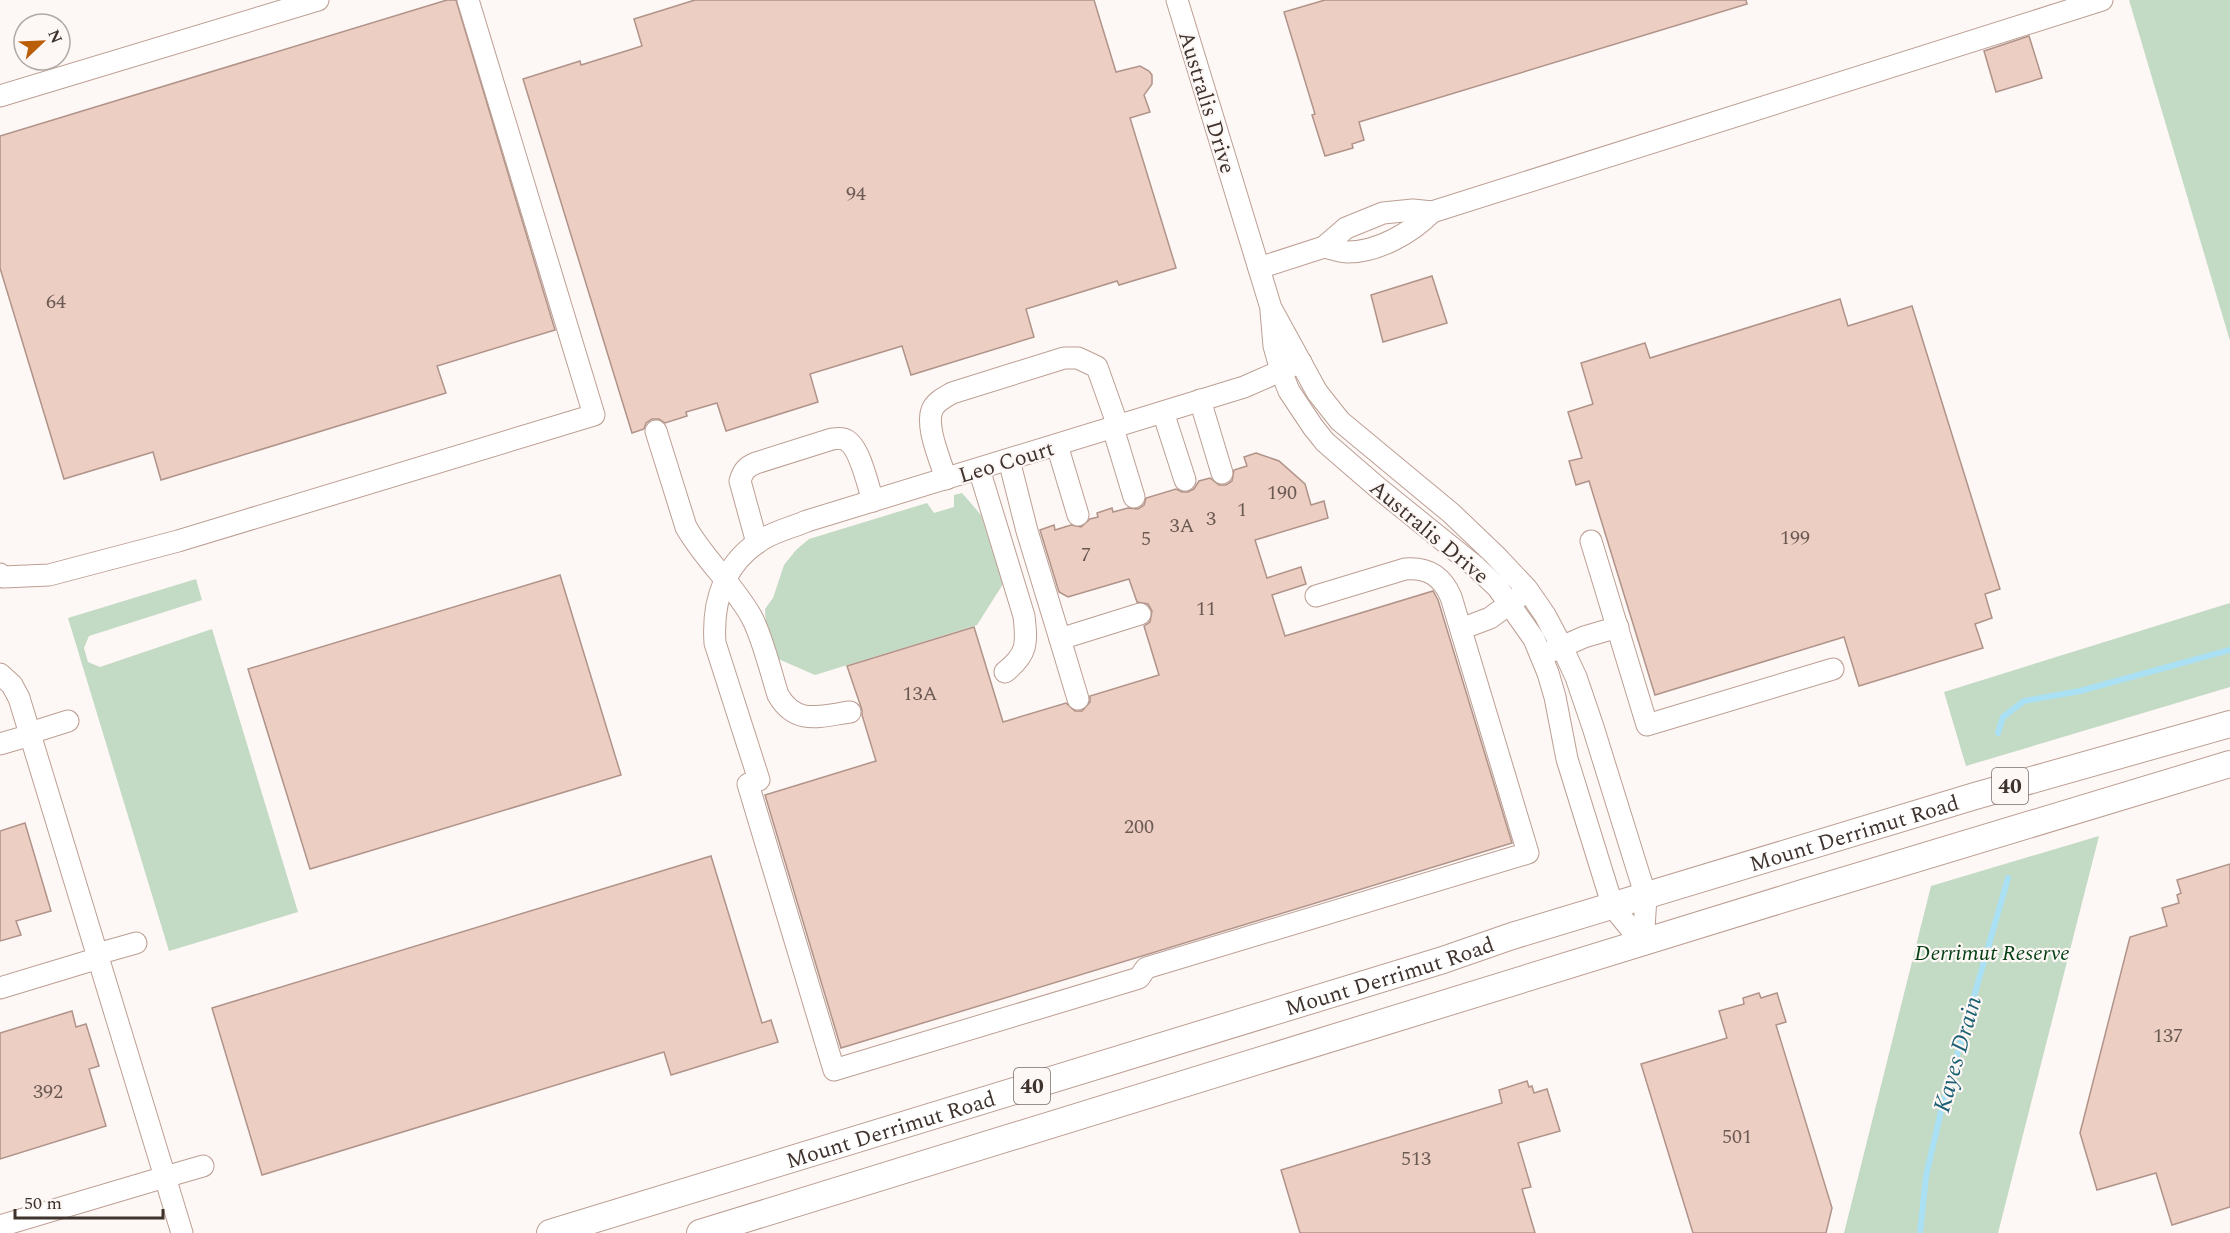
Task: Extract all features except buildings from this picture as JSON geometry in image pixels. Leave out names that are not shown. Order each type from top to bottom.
[{"type":"main road","name":"Mount Derrimut Road","points":[[550,1233],[1975,796],[2230,724]]},
{"type":"main road","name":"Mount Derrimut Road","points":[[700,1233],[1806,892],[2230,764]]},
{"type":"street","points":[[0,96],[318,0]]},
{"type":"street","points":[[0,574],[3,577],[49,575],[178,541],[594,415],[468,0]]},
{"type":"street","name":"Australis Drive","points":[[1177,0],[1271,308],[1274,346],[1281,371],[1299,409],[1325,442],[1476,567],[1498,588],[1534,639],[1555,697],[1567,759],[1613,907]]},
{"type":"street","points":[[1259,268],[1324,247],[1346,228],[1383,213],[1413,210],[1432,212],[2102,0]]},
{"type":"street","points":[[1324,247],[1348,252],[1372,247],[1401,237],[1417,228],[1432,212]]},
{"type":"street","name":"Australis Drive","points":[[1271,308],[1317,392],[1340,421],[1450,513],[1495,555],[1527,589],[1545,615],[1562,647],[1583,697],[1646,897]]},
{"type":"street","points":[[946,479],[930,422],[932,409],[941,399],[952,393],[1064,358],[1078,358],[1096,367],[1116,427],[1134,497]]},
{"type":"street","name":"Leo Court","points":[[725,577],[744,552],[765,537],[807,521],[1244,387],[1301,362]]},
{"type":"street","points":[[1200,400],[1222,473]]},
{"type":"street","points":[[1164,412],[1185,480]]},
{"type":"street","points":[[656,431],[686,527],[694,541],[725,577],[752,618],[778,695],[785,706],[796,714],[810,718],[850,712]]},
{"type":"street","points":[[758,543],[740,481],[747,467],[756,463],[832,439],[843,438],[850,442],[859,457],[873,501]]},
{"type":"street","points":[[1057,445],[1078,515]]},
{"type":"street","points":[[1009,460],[1027,531],[1078,699]]},
{"type":"street","points":[[979,469],[1024,616],[1026,640],[1023,654],[1005,672]]},
{"type":"street","points":[[1591,540],[1647,725],[1833,669]]},
{"type":"street","points":[[725,577],[713,620],[714,643],[759,780],[748,784],[834,1070],[1139,978],[1146,968],[1528,853],[1447,588],[1436,575],[1428,570],[1415,568],[1316,596]]},
{"type":"street","points":[[1461,629],[1490,618],[1527,589]]},
{"type":"street","points":[[1060,639],[1140,614]]},
{"type":"street","points":[[1541,656],[1584,637],[1618,627]]},
{"type":"street","points":[[0,674],[12,685],[19,698],[182,1233]]},
{"type":"street","points":[[0,744],[68,721]]},
{"type":"street","points":[[1643,944],[1646,897]]},
{"type":"street","points":[[1613,907],[1643,944]]},
{"type":"street","points":[[0,988],[136,943]]},
{"type":"street","points":[[0,1226],[203,1166]]},
{"type":"green space","points":[[2129,0],[2230,0],[2230,341]]},
{"type":"green space","points":[[962,493],[981,515],[1003,584],[977,625],[815,675],[776,658],[766,628],[765,609],[773,598],[784,565],[796,550],[809,539],[927,503],[934,513],[954,507],[954,495]]},
{"type":"green space","points":[[196,579],[202,600],[89,636],[84,648],[88,662],[100,667],[212,629],[298,912],[169,951],[68,618]]},
{"type":"green space","points":[[2230,603],[2230,687],[1966,766],[1944,692]]},
{"type":"green space","name":"Derrimut Reserve","points":[[2099,836],[1998,1233],[1844,1233],[1931,886]]},
{"type":"waterway","name":"Kayes Drain","points":[[1998,733],[2003,717],[2024,701],[2080,691],[2230,650]]},
{"type":"waterway","name":"Kayes Drain","points":[[1920,1233],[1926,1176],[1941,1111],[2008,878]]}]
